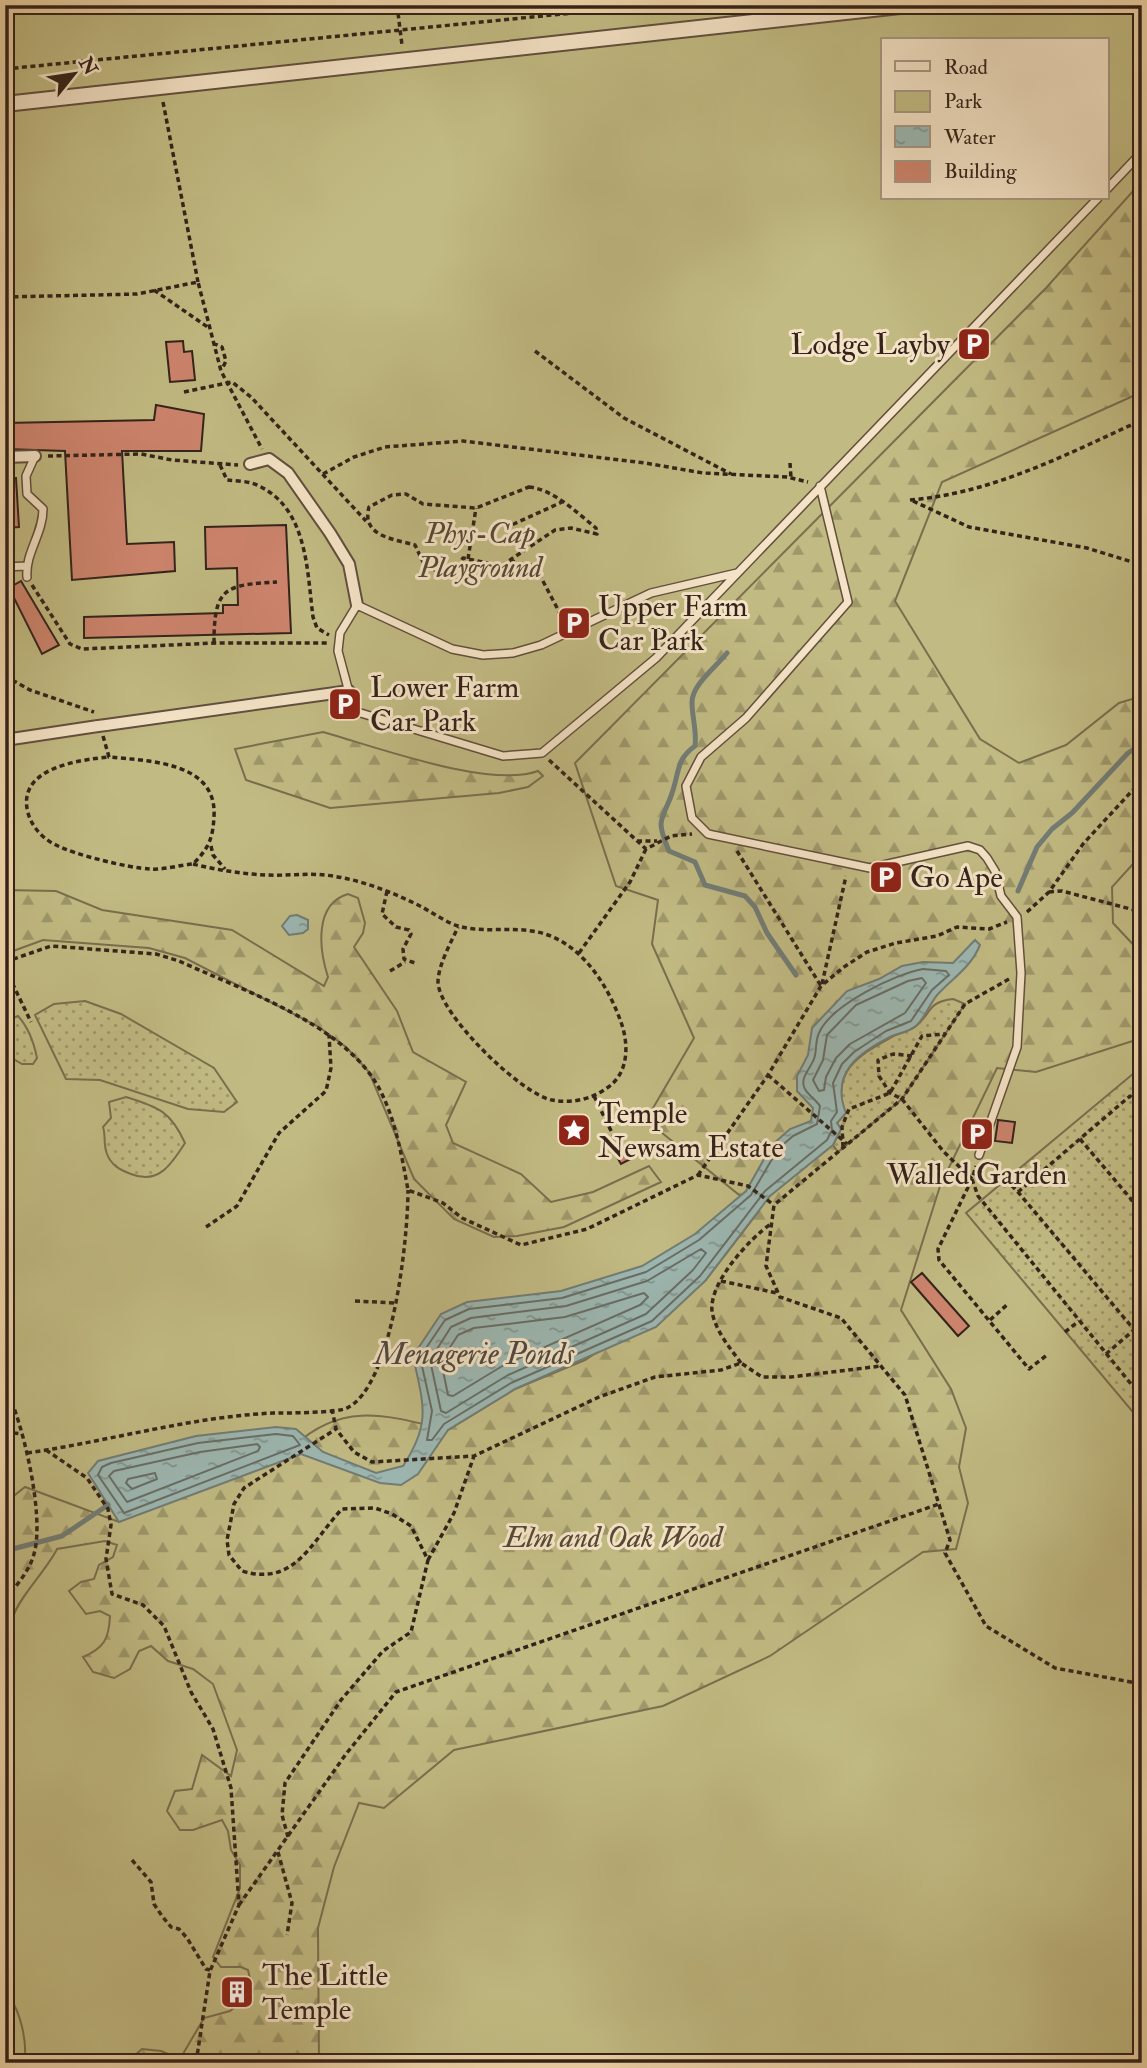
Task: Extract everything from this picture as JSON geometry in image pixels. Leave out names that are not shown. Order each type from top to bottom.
[{"type":"street","points":[[5,104],[909,5]]},
{"type":"street","points":[[1137,5],[1142,8]]},
{"type":"street","points":[[5,457],[35,456]]},
{"type":"street","points":[[250,464],[269,459],[288,474],[349,564],[358,605]]},
{"type":"street","points":[[5,740],[349,691]]},
{"type":"lane","points":[[1108,188],[1142,152]]},
{"type":"lane","points":[[737,573],[651,593],[541,645],[513,653],[483,655],[452,649],[358,605],[340,633],[339,643],[355,711],[503,756],[542,753],[656,658],[1096,200]]},
{"type":"lane","points":[[27,577],[26,566],[43,521],[43,509],[27,494],[26,477],[35,456]]},
{"type":"lane","points":[[820,486],[848,601],[746,718],[701,757],[685,786],[692,818],[708,834],[870,868],[968,846],[980,850],[987,858],[995,871],[1001,896],[1017,917],[1021,973],[1017,1046],[979,1155]]},
{"type":"lane","points":[[5,567],[26,566]]},
{"type":"path","points":[[397,5],[404,60]]},
{"type":"path","points":[[5,69],[654,5]]},
{"type":"path","points":[[1067,5],[1068,13]]},
{"type":"path","points":[[160,86],[198,282],[221,371],[269,459]]},
{"type":"path","points":[[5,297],[137,294],[198,282]]},
{"type":"path","points":[[154,290],[209,328]]},
{"type":"path","points":[[213,343],[222,347],[224,353],[226,361],[221,371]]},
{"type":"path","points":[[534,351],[624,418],[733,475]]},
{"type":"path","points":[[184,392],[232,382],[251,397],[370,528],[380,535],[415,545],[419,557],[431,570],[447,572],[457,568],[463,558],[501,566],[555,530],[571,528],[597,534],[596,528],[562,502],[538,488],[529,487],[475,508],[423,504],[405,495],[391,495],[369,506],[367,522]]},
{"type":"path","points":[[1142,420],[983,488],[951,496],[910,500],[969,527],[1087,548],[1142,565]]},
{"type":"path","points":[[323,474],[354,457],[385,447],[463,442],[733,475],[791,478],[820,486]]},
{"type":"path","points":[[35,456],[141,454],[220,465],[227,480],[258,485],[272,494],[299,528],[313,617],[317,628],[339,643]]},
{"type":"path","points":[[790,463],[791,478]]},
{"type":"path","points":[[505,528],[562,502]]},
{"type":"path","points":[[468,559],[475,508]]},
{"type":"path","points":[[509,561],[535,566],[570,632]]},
{"type":"path","points":[[27,577],[70,644],[82,649],[214,643],[339,643]]},
{"type":"path","points":[[214,643],[215,611],[219,597],[228,588],[239,584],[277,582]]},
{"type":"path","points":[[5,676],[30,690],[98,714],[108,757]]},
{"type":"path","points":[[542,753],[646,849]]},
{"type":"path","points":[[226,870],[214,855],[210,844],[214,809],[209,789],[200,778],[160,762],[108,757],[70,761],[48,771],[32,784],[26,801],[29,816],[39,832],[55,845],[77,853],[151,869],[193,864],[226,870],[267,875],[324,875],[387,891],[458,927],[533,931],[556,938],[579,953],[615,1004],[626,1039],[621,1072],[611,1086],[594,1096],[576,1101],[551,1100],[527,1088],[461,1026],[445,1004],[438,982],[458,927]]},
{"type":"path","points":[[821,986],[867,952],[896,943],[937,936],[957,927],[989,929],[1030,910],[1049,892],[1083,844],[1142,780]]},
{"type":"path","points":[[579,953],[630,882],[646,849],[671,836]]},
{"type":"path","points":[[729,838],[821,986]]},
{"type":"path","points":[[637,841],[659,841]]},
{"type":"path","points":[[193,864],[210,844]]},
{"type":"path","points":[[408,1190],[443,1203],[461,1218],[521,1245],[587,1229],[698,1174],[768,1075],[821,986],[849,864]]},
{"type":"path","points":[[387,891],[383,914],[396,927],[409,930],[411,934],[403,949],[405,962]]},
{"type":"path","points":[[1049,892],[1062,891],[1142,912]]},
{"type":"path","points":[[5,962],[51,946],[156,954],[179,961],[249,993],[328,1035],[360,1061],[381,1092],[400,1145],[408,1190],[408,1236],[396,1303],[367,1391],[346,1409],[208,1419],[78,1447],[27,1453]]},
{"type":"path","points":[[390,971],[405,962],[415,963]]},
{"type":"path","points":[[5,968],[32,1022]]},
{"type":"path","points":[[1021,973],[965,1004],[902,1099],[774,1205],[766,1266],[780,1297],[841,1318],[905,1395],[950,1541],[945,1553],[986,1626],[1055,1668],[1142,1684]]},
{"type":"path","points":[[840,1137],[849,1109],[890,1093],[922,1036],[944,1034]]},
{"type":"path","points":[[206,1227],[237,1206],[279,1133],[326,1090],[331,1068],[328,1035]]},
{"type":"path","points":[[912,1056],[893,1054],[878,1060],[880,1076],[890,1093],[902,1099],[943,1151],[972,1179],[978,1196],[1140,1395]]},
{"type":"path","points":[[768,1075],[818,1116],[840,1137],[845,1146]]},
{"type":"path","points":[[594,1096],[616,1140]]},
{"type":"path","points":[[1018,1192],[1130,1096],[1142,1109]]},
{"type":"path","points":[[1080,1139],[1142,1212]]},
{"type":"path","points":[[1047,1355],[1029,1369],[939,1261],[938,1249],[972,1179],[979,1155],[995,1166],[1142,1339]]},
{"type":"path","points":[[698,1174],[748,1186],[774,1205]]},
{"type":"path","points":[[772,1223],[754,1236],[721,1282],[712,1313],[720,1335],[741,1363],[762,1377],[791,1377],[881,1366]]},
{"type":"path","points":[[721,1282],[779,1293]]},
{"type":"path","points":[[355,1301],[396,1303]]},
{"type":"path","points":[[989,1321],[1009,1304]]},
{"type":"path","points":[[1065,1332],[1079,1321]]},
{"type":"path","points":[[1106,1354],[1142,1322]]},
{"type":"path","points":[[332,1409],[336,1429],[354,1452],[372,1462],[474,1457],[599,1397],[656,1377],[721,1370],[741,1363]]},
{"type":"path","points":[[5,1386],[27,1453],[38,1534],[34,1556],[22,1579],[5,1600]]},
{"type":"path","points":[[336,1429],[244,1488],[233,1504],[229,1524],[229,1555],[242,1571],[270,1576],[299,1561],[342,1509],[375,1508],[392,1514],[411,1526],[428,1560]]},
{"type":"path","points":[[5,1432],[22,1434]]},
{"type":"path","points":[[46,1450],[87,1478],[108,1509],[111,1525],[106,1559],[112,1594],[143,1605],[164,1626],[191,1692],[213,1729],[231,1788],[239,1905]]},
{"type":"path","points":[[288,1837],[282,1815],[285,1783],[341,1700],[383,1651],[411,1632],[428,1560],[454,1513],[474,1457]]},
{"type":"path","points":[[196,2063],[211,1970],[239,1905],[345,1754],[396,1692],[939,1504]]},
{"type":"path","points":[[278,1850],[292,1903],[287,1935]]},
{"type":"path","points":[[132,1860],[151,1882],[155,1904],[162,1916],[171,1927],[179,1929],[206,1969],[211,1970]]},
{"type":"green space","name":"Temple Newsam Estate","points":[[5,5],[1142,5],[1142,2063],[5,2063]]},
{"type":"green space","name":"Elm and Oak Wood","points":[[1142,181],[1142,392],[942,482],[895,601],[980,739],[1019,763],[1066,745],[1119,703],[1142,696],[1142,854],[1112,887],[1113,923],[1142,954],[1142,1038],[1036,1072],[997,1068],[940,1186],[901,1310],[951,1389],[966,1428],[959,1467],[968,1503],[956,1549],[923,1552],[770,1656],[663,1706],[454,1750],[384,1808],[359,1803],[334,1867],[318,1928],[319,2063],[126,2063],[142,2049],[161,2051],[180,2059],[204,2018],[230,2011],[253,1992],[248,1970],[241,1967],[221,1967],[213,1957],[240,1888],[240,1865],[231,1850],[228,1831],[222,1820],[193,1830],[180,1830],[167,1811],[175,1791],[192,1789],[202,1755],[231,1776],[237,1750],[213,1684],[193,1669],[168,1661],[151,1646],[139,1651],[130,1669],[114,1678],[93,1672],[83,1657],[104,1642],[110,1616],[100,1611],[86,1614],[69,1591],[81,1582],[94,1579],[99,1565],[113,1557],[117,1545],[105,1541],[57,1549],[17,1608],[5,1663],[5,1503],[25,1487],[119,1522],[294,1446],[330,1422],[349,1417],[386,1417],[448,1430],[515,1389],[585,1360],[705,1281],[759,1211],[646,1120],[694,1038],[652,944],[658,900],[616,886],[575,763],[1046,288]]},
{"type":"green space","points":[[323,732],[462,770],[517,775],[538,771],[543,776],[528,787],[499,793],[330,808],[246,780],[235,749]]},
{"type":"green space","points":[[5,890],[56,891],[102,910],[232,930],[324,986],[328,977],[321,941],[324,917],[337,899],[348,894],[358,898],[365,923],[363,933],[354,947],[397,1011],[413,1052],[466,1082],[446,1125],[453,1143],[521,1174],[551,1202],[593,1192],[649,1166],[661,1182],[564,1227],[517,1236],[494,1237],[454,1219],[414,1179],[369,1072],[346,1047],[319,1027],[185,958],[149,948],[43,940],[5,954]]},
{"type":"green space","points":[[953,999],[965,1004],[902,1099],[838,1152],[833,1145],[841,1129],[837,1123],[845,1113],[841,1087],[850,1067],[878,1045],[915,1027],[938,1003]]},
{"type":"green space","points":[[85,1001],[121,1014],[214,1068],[237,1102],[224,1112],[188,1109],[100,1080],[66,1079],[35,1015],[54,1004]]},
{"type":"green space","points":[[18,1016],[34,1047],[37,1058],[33,1064],[22,1064],[5,1054],[5,1021]]},
{"type":"green space","points":[[1140,1068],[1142,1417],[1132,1411],[966,1213]]},
{"type":"green space","points":[[126,1097],[163,1112],[175,1124],[185,1143],[169,1165],[156,1175],[140,1177],[120,1169],[107,1154],[103,1127],[111,1118],[109,1102]]},
{"type":"green space","points":[[5,1993],[15,2007],[22,2025],[24,2063],[5,2063]]},
{"type":"water","points":[[297,915],[308,920],[308,929],[303,933],[289,935],[282,926],[290,916]]},
{"type":"water","name":"Menagerie Ponds","points":[[975,940],[980,945],[972,960],[938,994],[917,1025],[868,1050],[850,1066],[842,1086],[846,1113],[837,1123],[841,1129],[833,1145],[770,1196],[705,1281],[656,1327],[515,1389],[448,1430],[418,1474],[401,1485],[380,1483],[301,1454],[119,1522],[88,1473],[98,1461],[196,1436],[276,1427],[296,1429],[323,1452],[376,1473],[403,1466],[422,1425],[422,1400],[413,1356],[441,1314],[467,1302],[561,1291],[642,1266],[695,1234],[746,1191],[772,1145],[790,1129],[811,1121],[813,1108],[797,1091],[797,1076],[808,1055],[812,1028],[847,991],[879,979],[902,966],[923,962],[953,963]]},
{"type":"building","points":[[183,341],[184,352],[192,351],[195,380],[170,382],[166,342]]},
{"type":"building","points":[[156,405],[204,414],[201,451],[122,451],[127,544],[174,542],[175,571],[72,580],[65,451],[5,449],[5,423],[154,420]]},
{"type":"building","points":[[5,478],[16,478],[19,527],[5,528]]},
{"type":"building","points":[[286,525],[291,633],[84,638],[84,617],[223,613],[223,605],[238,605],[237,568],[206,569],[205,527]]},
{"type":"building","points":[[21,581],[59,645],[42,654],[9,588]]},
{"type":"building","points":[[998,1120],[1015,1122],[1012,1143],[995,1141]]},
{"type":"building","points":[[630,1144],[636,1156],[621,1164],[614,1152]]},
{"type":"building","points":[[922,1273],[969,1326],[958,1336],[911,1282]]},
{"type":"waterway","points":[[727,653],[700,683],[693,696],[695,746],[684,756],[679,767],[662,820],[662,831],[669,851],[695,862],[705,885],[745,896],[755,907],[767,933],[796,975]]},
{"type":"waterway","points":[[1018,891],[1037,847],[1052,829],[1072,813],[1128,753],[1142,744]]},
{"type":"waterway","points":[[5,1551],[62,1536],[108,1505]]},
{"type":"place","name":"Lodge Layby","points":[[974,344]]},
{"type":"place","name":"Upper Farm Car Park","points":[[574,623]]},
{"type":"place","name":"Lower Farm Car Park","points":[[345,704]]},
{"type":"place","name":"Go Ape","points":[[886,877]]},
{"type":"place","name":"Temple Newsam Estate","points":[[574,1130]]},
{"type":"place","name":"Walled Garden","points":[[977,1134]]},
{"type":"place","name":"The Little Temple","points":[[237,1992]]},
{"type":"park label","name":"Phys-Cap Playground","points":[[480,550]]}]
